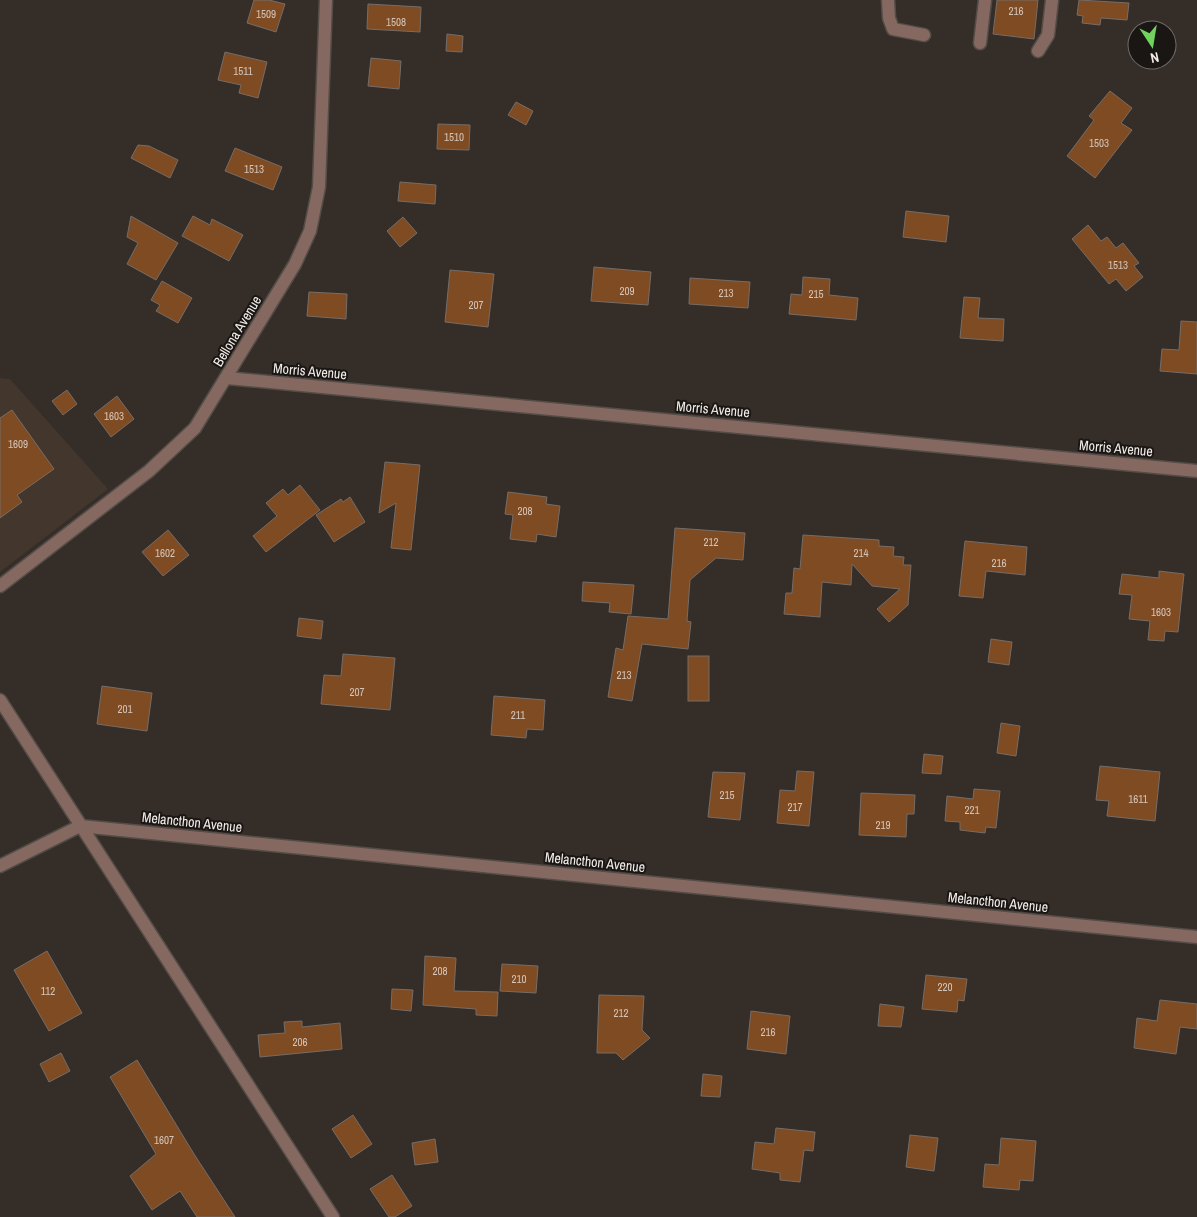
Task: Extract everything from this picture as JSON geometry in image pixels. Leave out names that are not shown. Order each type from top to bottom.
[{"type":"street","name":"Bellona Avenue","points":[[0,586],[173,450],[195,428],[295,264],[310,231],[318,194],[321,160],[326,0]]},
{"type":"street","points":[[888,0],[889,18],[893,29],[924,35]]},
{"type":"street","points":[[980,43],[985,0]]},
{"type":"street","points":[[1038,50],[1048,35],[1052,0]]},
{"type":"street","name":"Morris Avenue","points":[[227,378],[1197,471]]},
{"type":"street","points":[[0,700],[333,1217]]},
{"type":"street","points":[[0,866],[80,826]]},
{"type":"street","name":"Melancthon Avenue","points":[[80,826],[1197,937]]},
{"type":"shaded area","points":[[0,378],[10,379],[108,489],[0,572]]},
{"type":"building","points":[[254,0],[269,0],[285,4],[276,32],[247,23]]},
{"type":"building","points":[[997,0],[1038,0],[1034,39],[993,34]]},
{"type":"building","points":[[1079,0],[1129,3],[1127,20],[1101,18],[1100,25],[1082,23],[1083,16],[1077,15]]},
{"type":"building","points":[[368,4],[421,7],[420,32],[367,29]]},
{"type":"building","points":[[447,34],[463,36],[462,52],[446,51]]},
{"type":"building","points":[[225,52],[267,62],[258,98],[239,93],[241,85],[218,80]]},
{"type":"building","points":[[371,58],[401,61],[399,89],[368,86]]},
{"type":"building","points":[[1110,91],[1132,108],[1121,123],[1132,130],[1095,178],[1067,156],[1094,120],[1089,116]]},
{"type":"building","points":[[516,102],[533,111],[526,125],[508,115]]},
{"type":"building","points":[[438,124],[470,125],[469,150],[437,149]]},
{"type":"building","points":[[138,145],[149,146],[178,160],[170,178],[131,158]]},
{"type":"building","points":[[235,148],[282,167],[273,190],[225,171]]},
{"type":"building","points":[[400,182],[436,185],[435,204],[398,201]]},
{"type":"building","points":[[906,211],[949,216],[946,242],[903,237]]},
{"type":"building","points":[[131,216],[178,243],[156,280],[127,264],[138,243],[127,237]]},
{"type":"building","points":[[193,216],[210,225],[212,219],[243,235],[229,261],[182,236]]},
{"type":"building","points":[[403,217],[417,233],[400,247],[387,231]]},
{"type":"building","points":[[1088,225],[1101,241],[1107,237],[1116,248],[1123,243],[1139,263],[1134,266],[1143,277],[1126,291],[1116,279],[1109,284],[1072,239]]},
{"type":"building","points":[[594,267],[651,272],[648,305],[591,301]]},
{"type":"building","points":[[450,270],[494,274],[488,327],[445,322]]},
{"type":"building","points":[[803,277],[830,279],[829,295],[858,298],[856,320],[789,314],[791,294],[802,295]]},
{"type":"building","points":[[690,278],[750,282],[748,308],[689,304]]},
{"type":"building","points":[[162,281],[192,298],[178,323],[156,311],[160,305],[151,300]]},
{"type":"building","points":[[309,292],[347,294],[346,319],[307,316]]},
{"type":"building","points":[[964,297],[980,298],[978,318],[1004,319],[1003,341],[960,338]]},
{"type":"building","points":[[1181,321],[1197,322],[1197,374],[1160,371],[1162,349],[1179,350]]},
{"type":"building","points":[[67,390],[77,404],[63,415],[52,401]]},
{"type":"building","points":[[117,396],[134,419],[111,437],[94,414]]},
{"type":"building","points":[[12,410],[54,469],[17,495],[22,502],[0,518],[0,418]]},
{"type":"building","points":[[385,462],[420,465],[411,550],[391,548],[396,503],[379,513]]},
{"type":"building","points":[[300,485],[320,510],[266,552],[253,536],[277,516],[266,503],[283,489],[288,495]]},
{"type":"building","points":[[508,492],[547,497],[546,504],[560,506],[556,537],[537,534],[536,542],[510,539],[513,515],[505,514]]},
{"type":"building","points":[[350,497],[365,522],[334,542],[316,515],[341,499],[343,502]]},
{"type":"building","points":[[675,528],[745,533],[743,560],[716,558],[690,580],[687,621],[691,622],[688,649],[642,644],[632,701],[608,697],[616,648],[623,650],[628,616],[668,619]]},
{"type":"building","points":[[168,530],[189,555],[163,576],[142,552]]},
{"type":"building","points":[[803,535],[879,540],[879,546],[894,547],[893,556],[904,557],[903,565],[911,565],[908,605],[889,622],[877,609],[900,589],[872,586],[852,564],[851,585],[822,582],[820,617],[784,614],[786,593],[792,593],[794,568],[800,569]]},
{"type":"building","points":[[965,541],[1027,547],[1025,575],[986,571],[983,598],[959,596]]},
{"type":"building","points":[[1159,571],[1184,574],[1178,632],[1165,631],[1164,641],[1148,640],[1150,621],[1129,619],[1132,595],[1119,594],[1122,574],[1159,578]]},
{"type":"building","points":[[583,582],[634,585],[631,614],[609,612],[610,603],[582,601]]},
{"type":"building","points":[[299,618],[323,621],[321,639],[297,636]]},
{"type":"building","points":[[991,639],[1012,642],[1009,665],[988,662]]},
{"type":"building","points":[[343,654],[395,658],[390,710],[321,704],[324,675],[341,676]]},
{"type":"building","points":[[688,656],[709,656],[709,701],[688,701]]},
{"type":"building","points":[[102,686],[152,693],[147,731],[97,724]]},
{"type":"building","points":[[494,696],[545,700],[543,730],[527,729],[526,738],[491,735]]},
{"type":"building","points":[[1001,723],[1020,726],[1016,756],[997,753]]},
{"type":"building","points":[[924,754],[943,756],[941,774],[922,773]]},
{"type":"building","points":[[1100,766],[1160,772],[1155,821],[1107,816],[1109,801],[1096,800]]},
{"type":"building","points":[[797,771],[814,772],[809,826],[777,823],[780,790],[795,791]]},
{"type":"building","points":[[713,772],[745,773],[740,820],[708,817]]},
{"type":"building","points":[[974,789],[1000,791],[996,828],[986,827],[985,833],[960,830],[960,822],[945,821],[947,796],[973,799]]},
{"type":"building","points":[[861,793],[915,795],[914,814],[907,814],[906,837],[859,835]]},
{"type":"building","points":[[47,951],[82,1013],[49,1031],[14,970]]},
{"type":"building","points":[[425,956],[456,958],[454,991],[498,992],[497,1016],[476,1015],[476,1009],[423,1005]]},
{"type":"building","points":[[502,964],[538,966],[536,993],[500,991]]},
{"type":"building","points":[[926,975],[967,979],[964,1001],[958,1000],[957,1012],[922,1009]]},
{"type":"building","points":[[392,989],[413,990],[411,1011],[391,1009]]},
{"type":"building","points":[[599,995],[644,996],[642,1030],[650,1038],[623,1060],[616,1053],[597,1053]]},
{"type":"building","points":[[1160,1000],[1197,1004],[1197,1029],[1180,1027],[1176,1054],[1134,1048],[1137,1018],[1157,1021]]},
{"type":"building","points":[[880,1004],[904,1007],[901,1027],[878,1026]]},
{"type":"building","points":[[751,1011],[790,1016],[786,1054],[747,1049]]},
{"type":"building","points":[[302,1021],[302,1027],[340,1023],[342,1049],[260,1057],[258,1035],[285,1033],[284,1022]]},
{"type":"building","points":[[61,1053],[70,1071],[49,1082],[40,1064]]},
{"type":"building","points":[[137,1060],[235,1217],[197,1217],[180,1191],[152,1210],[130,1176],[156,1154],[110,1077]]},
{"type":"building","points":[[703,1074],[722,1076],[720,1097],[701,1096]]},
{"type":"building","points":[[353,1115],[372,1144],[351,1158],[332,1129]]},
{"type":"building","points":[[776,1128],[815,1132],[813,1151],[804,1150],[800,1182],[780,1180],[780,1173],[752,1169],[755,1142],[774,1144]]},
{"type":"building","points":[[910,1135],[938,1138],[934,1171],[906,1167]]},
{"type":"building","points":[[1001,1138],[1036,1141],[1033,1181],[1020,1180],[1019,1190],[983,1187],[985,1164],[999,1165]]},
{"type":"building","points":[[435,1139],[438,1162],[415,1165],[412,1143]]},
{"type":"building","points":[[392,1175],[412,1206],[395,1217],[389,1217],[370,1189]]}]
